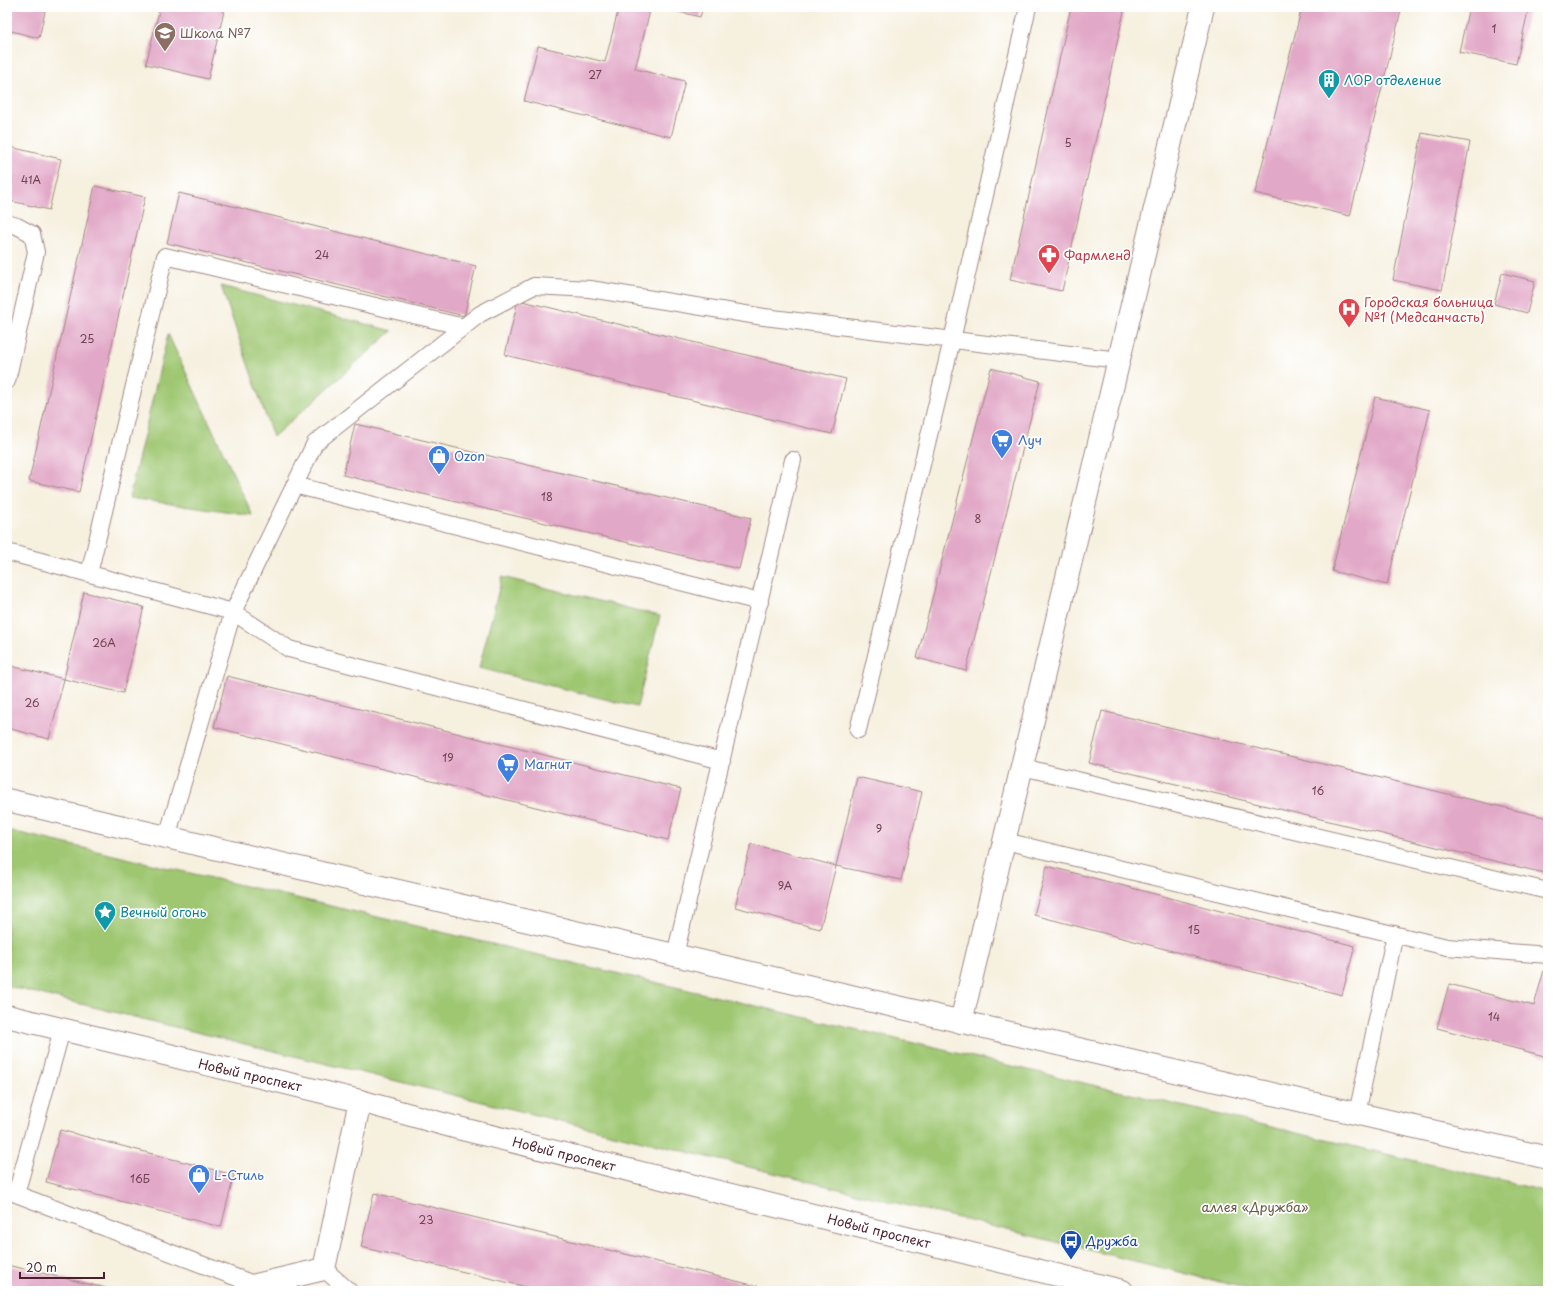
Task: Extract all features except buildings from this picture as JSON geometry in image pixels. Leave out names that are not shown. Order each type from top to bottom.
[{"type":"street","points":[[961,1022],[1203,7]]},
{"type":"street","points":[[7,800],[1548,1158]]},
{"type":"street","name":"Новый проспект","points":[[7,1016],[360,1101],[454,1127],[1122,1291]]},
{"type":"street","points":[[255,1288],[324,1269],[360,1101]]},
{"type":"lane","points":[[858,730],[952,340],[1028,7]]},
{"type":"lane","points":[[7,223],[17,226],[32,234],[36,252],[7,381]]},
{"type":"lane","points":[[89,574],[165,256],[464,326]]},
{"type":"lane","points":[[167,837],[233,612],[315,442],[480,314],[534,286],[590,289],[764,317],[1119,360]]},
{"type":"lane","points":[[675,955],[793,460]]},
{"type":"lane","points":[[294,486],[760,602]]},
{"type":"lane","points":[[7,552],[233,612],[289,649],[722,761]]},
{"type":"lane","points":[[1022,767],[1548,891]]},
{"type":"lane","points":[[1005,841],[1447,946],[1548,954]]},
{"type":"lane","points":[[1357,1114],[1395,934]]},
{"type":"lane","points":[[62,1030],[11,1193],[255,1288]]},
{"type":"lane","points":[[324,1269],[348,1291]]},
{"type":"green space","points":[[221,286],[392,331],[273,437]]},
{"type":"green space","points":[[168,334],[253,516],[129,498]]},
{"type":"green space","points":[[502,577],[660,616],[637,707],[479,668]]},
{"type":"green space","name":"аллея «Дружба»","points":[[7,830],[1548,1192],[1548,1291],[1257,1291],[7,986]]},
{"type":"place","name":"Школа №7","points":[[165,52]]},
{"type":"place","name":"ЛОР отделение","points":[[1329,100]]},
{"type":"place","name":"Фармленд","points":[[1049,274]]},
{"type":"place","name":"Городская больница №1 (Медсанчасть)","points":[[1349,328]]},
{"type":"place","name":"Луч","points":[[1002,460]]},
{"type":"place","name":"Ozon","points":[[439,476]]},
{"type":"place","name":"Магнит","points":[[508,784]]},
{"type":"place","name":"Вечный огонь","points":[[105,932]]},
{"type":"place","name":"L-Стиль","points":[[199,1194]]},
{"type":"place","name":"Дружба","points":[[1071,1260]]}]
